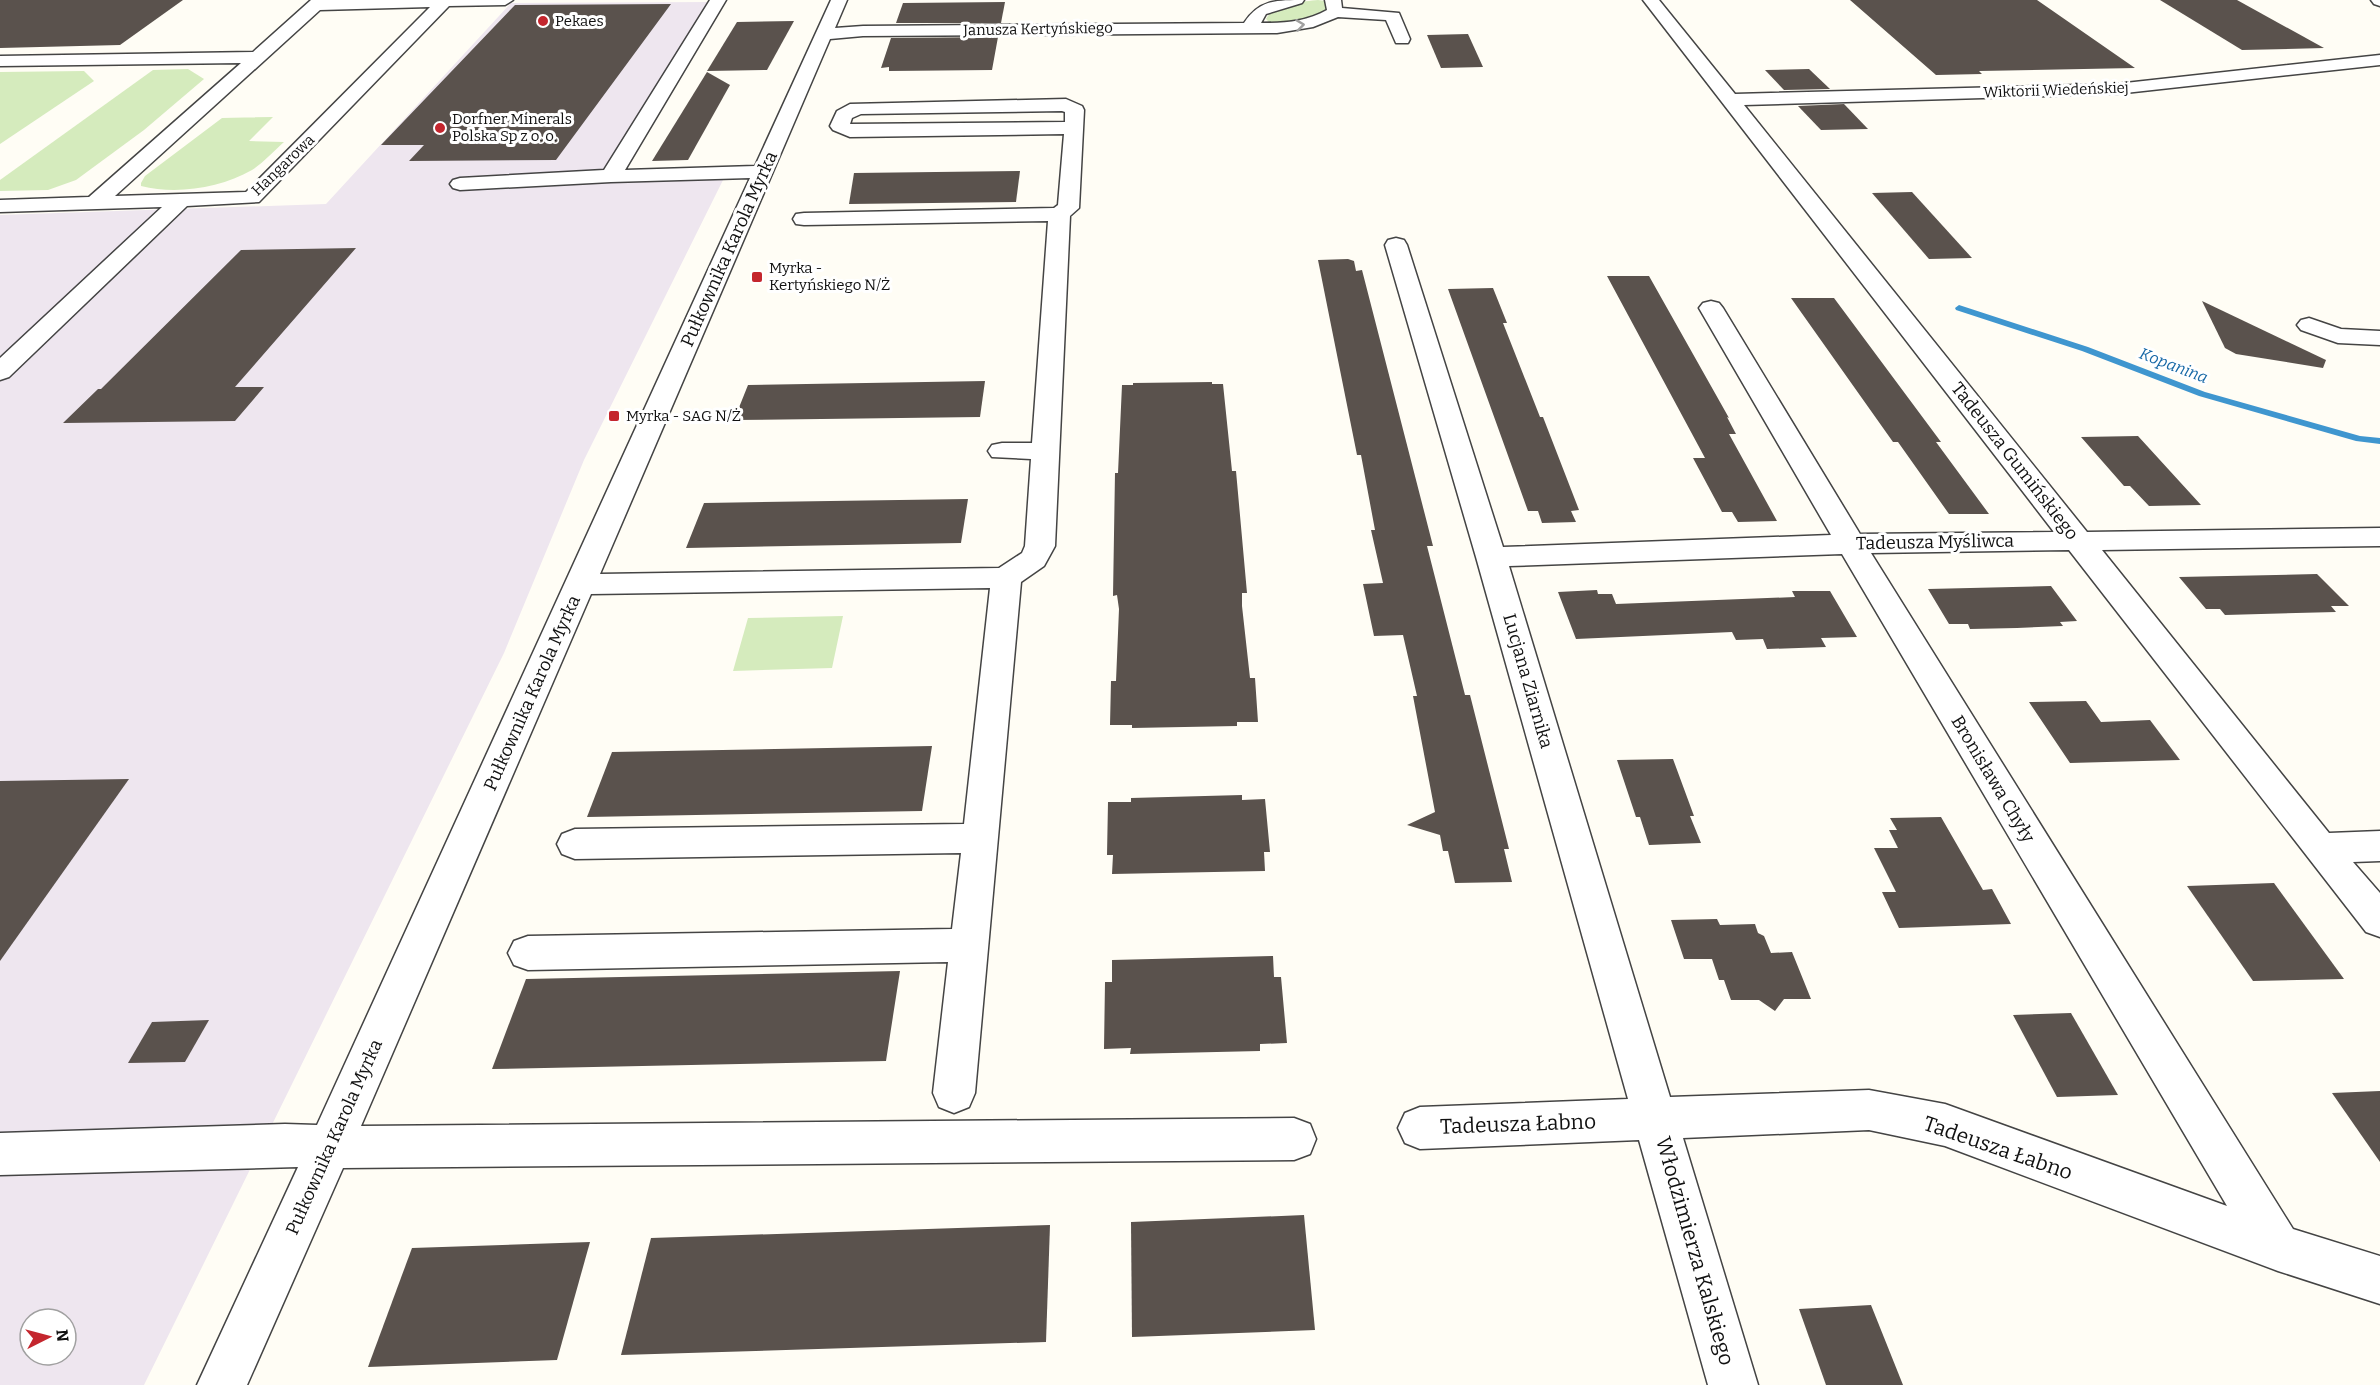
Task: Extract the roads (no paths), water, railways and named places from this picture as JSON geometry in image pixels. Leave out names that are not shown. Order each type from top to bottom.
[{"type":"street","points":[[96,202],[318,2],[505,0]]},
{"type":"street","points":[[698,0],[733,0]]},
{"type":"street","points":[[611,176],[718,0]]},
{"type":"street","name":"Pułkownika Karola Myrka","points":[[222,1385],[330,1147],[839,0]]},
{"type":"street","points":[[1251,28],[1259,11],[1279,3],[1296,0]]},
{"type":"street","name":"Tadeusza Gumińskiego","points":[[1651,0],[2380,921]]},
{"type":"street","name":"Hangarowa","points":[[0,206],[252,198],[437,1]]},
{"type":"street","points":[[1334,6],[1393,16],[1402,39]]},
{"type":"street","name":"Janusza Kertyńskiego","points":[[825,34],[863,31],[1307,26],[1321,21],[1334,6]]},
{"type":"street","points":[[0,61],[259,57]]},
{"type":"street","name":"Wiktorii Wiedeńskiej","points":[[1730,100],[2116,89],[2380,60]]},
{"type":"street","points":[[804,219],[1059,214],[1068,207],[1075,110],[1066,105],[857,108],[844,115],[840,126],[850,131],[1073,128]]},
{"type":"street","points":[[460,184],[611,176],[764,172]]},
{"type":"street","points":[[0,372],[182,200]]},
{"type":"street","points":[[580,584],[1006,578],[1033,559],[1040,546],[1043,451],[1059,214]]},
{"type":"street","name":"Lucjana Ziarnika","points":[[1396,245],[1657,1118]]},
{"type":"street","name":"Bronisława Chyły","points":[[1711,308],[1851,544],[2278,1248]]},
{"type":"street","points":[[2308,325],[2338,336],[2380,338]]},
{"type":"street","points":[[1002,451],[1043,451]]},
{"type":"street","name":"Tadeusza Myśliwca","points":[[1491,557],[1851,544],[2076,539],[2380,537]]},
{"type":"street","points":[[954,1093],[1006,578]]},
{"type":"street","points":[[575,844],[981,838]]},
{"type":"street","points":[[2320,848],[2380,846]]},
{"type":"street","points":[[528,952],[969,945]]},
{"type":"street","name":"Tadeusza Łabno","points":[[1420,1128],[1869,1110],[1945,1125],[2278,1248],[2380,1280]]},
{"type":"street","name":"Włodzimierza Kalskiego","points":[[1657,1118],[1733,1385]]},
{"type":"street","points":[[0,1154],[285,1145],[330,1147],[1294,1139]]},
{"type":"waterway","name":"Kopanina","points":[[1959,308],[2085,349],[2202,394],[2359,439],[2380,441]]},
{"type":"place","name":"Pekaes","points":[[543,21]]},
{"type":"place","name":"Dorfner Minerals Polska Sp z o. o.","points":[[440,128]]},
{"type":"place","name":"Myrka - Kertyńskiego N/Ż","points":[[757,277]]},
{"type":"place","name":"Myrka - SAG N/Ż","points":[[614,416]]}]
